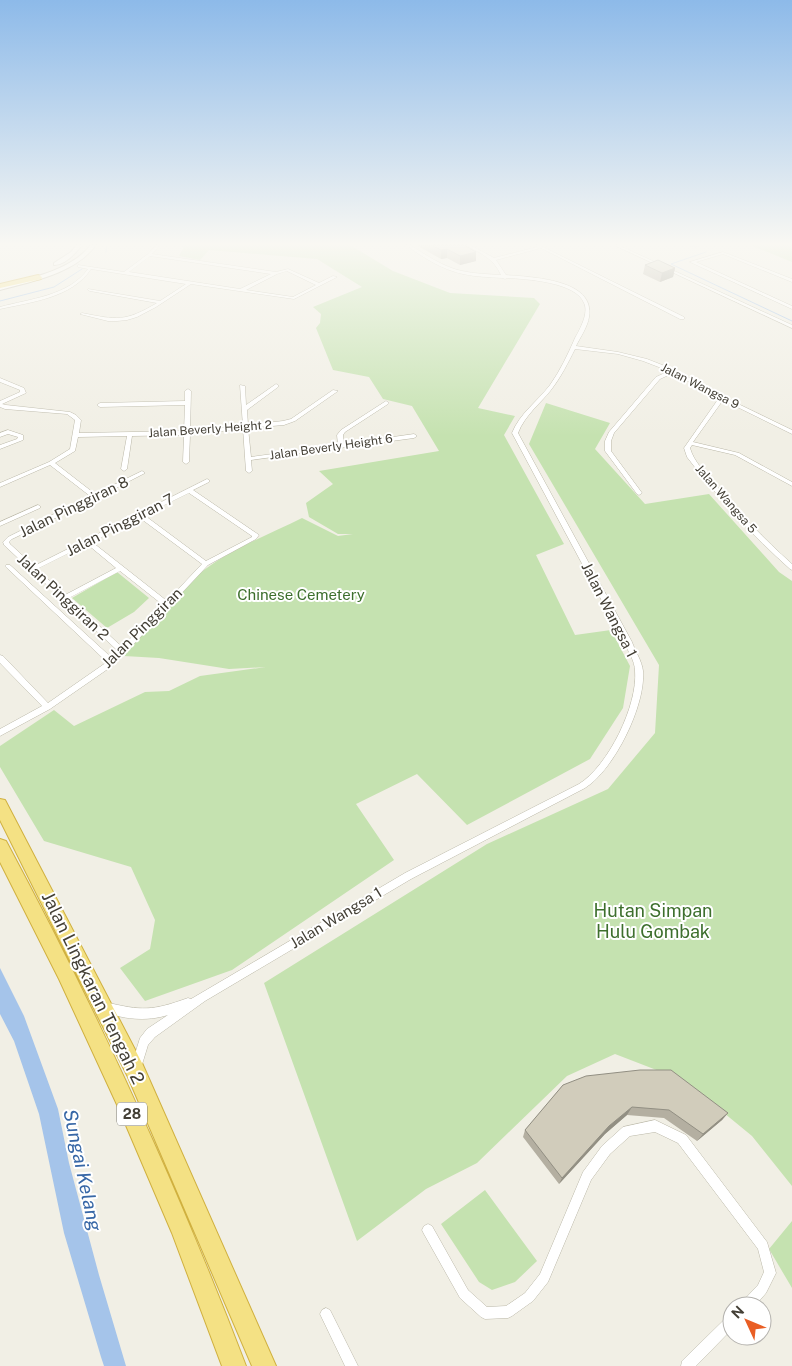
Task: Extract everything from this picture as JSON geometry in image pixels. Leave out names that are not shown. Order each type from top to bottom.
[{"type":"highway","name":"Jalan Lingkaran Tengah 2","points":[[0,805],[35,869],[135,1070],[264,1366]]},
{"type":"highway","name":"Jalan Lingkaran Tengah 2","points":[[0,846],[6,868],[118,1083],[202,1278],[234,1366]]},
{"type":"street","points":[[82,314],[118,320],[134,316],[148,309]]},
{"type":"street","name":"Jalan Wangsa 1","points":[[135,1070],[144,1042],[150,1033],[201,998],[408,876],[582,786],[598,774],[611,755],[626,726],[634,703],[639,670],[628,642],[524,453],[516,433],[522,421],[550,388],[574,347],[589,309]]},
{"type":"street","points":[[664,309],[682,318]]},
{"type":"street","points":[[753,309],[792,327]]},
{"type":"street","name":"Jalan Wangsa 9","points":[[574,347],[618,353],[645,360],[673,371],[722,398],[792,432]]},
{"type":"street","points":[[639,493],[608,451],[608,442],[611,433],[658,378],[673,371]]},
{"type":"street","points":[[0,380],[22,389],[23,393],[0,404]]},
{"type":"street","points":[[242,386],[249,471]]},
{"type":"street","points":[[244,409],[276,386]]},
{"type":"street","points":[[186,462],[188,391]]},
{"type":"street","name":"Jalan Beverly Height 2","points":[[76,435],[186,433],[284,423],[292,420],[335,391]]},
{"type":"street","points":[[722,398],[690,443],[737,454],[792,484]]},
{"type":"street","points":[[100,405],[188,403]]},
{"type":"street","points":[[341,446],[340,435],[343,430],[386,403]]},
{"type":"street","points":[[0,404],[5,407],[68,413],[78,420],[73,450],[51,463],[0,485]]},
{"type":"street","points":[[0,435],[8,432],[21,436],[20,440],[0,448]]},
{"type":"street","points":[[124,469],[130,434]]},
{"type":"street","name":"Jalan Beverly Height 6","points":[[248,458],[414,436]]},
{"type":"street","name":"Jalan Wangsa 5","points":[[690,443],[687,448],[690,457],[701,472],[762,541],[792,568]]},
{"type":"street","points":[[51,463],[94,496]]},
{"type":"street","name":"Jalan Pinggiran 8","points":[[6,542],[142,473]]},
{"type":"street","name":"Jalan Pinggiran 7","points":[[33,569],[208,481]]},
{"type":"street","name":"Jalan Pinggiran","points":[[0,733],[47,706],[112,662],[206,564],[256,535],[189,490]]},
{"type":"street","points":[[0,524],[38,507]]},
{"type":"street","points":[[140,515],[206,564]]},
{"type":"street","points":[[88,541],[166,604]]},
{"type":"street","name":"Jalan Pinggiran 2","points":[[6,542],[7,545],[122,651]]},
{"type":"street","name":"Jalan Pinggiran 2","points":[[8,566],[112,662]]},
{"type":"street","points":[[64,598],[121,568]]},
{"type":"street","points":[[0,658],[47,706]]},
{"type":"street","name":"Jalan Wangsa 1","points":[[104,1007],[136,1015],[149,1016],[201,998]]},
{"type":"street","points":[[428,1230],[464,1294],[485,1313],[508,1312],[529,1297],[544,1278],[587,1176],[606,1150],[626,1131],[655,1126],[682,1139],[763,1246],[770,1273],[762,1289],[755,1296]]},
{"type":"street","points":[[326,1314],[352,1366]]},
{"type":"street","points":[[687,1366],[722,1330]]},
{"type":"green space","name":"Chinese Cemetery","points":[[315,309],[537,309],[478,408],[515,416],[504,435],[564,544],[536,555],[575,635],[611,630],[630,666],[623,708],[590,759],[467,825],[417,774],[356,804],[394,860],[232,970],[145,1001],[120,968],[150,949],[155,920],[131,867],[44,841],[0,767],[0,746],[54,710],[74,726],[145,692],[169,691],[200,676],[266,667],[229,669],[159,658],[124,656],[182,589],[215,562],[239,548],[302,518],[338,536],[353,534],[338,534],[309,517],[306,503],[333,484],[319,471],[439,451],[412,406],[383,399],[369,377],[333,370],[316,328],[320,323],[321,314]]},
{"type":"green space","name":"Hutan Simpan Hulu Gombak","points":[[546,403],[610,423],[595,449],[645,504],[709,494],[779,572],[792,581],[792,1186],[752,1136],[685,1081],[615,1054],[567,1076],[477,1163],[426,1189],[357,1241],[264,983],[487,844],[608,789],[655,733],[659,665],[529,444]]},
{"type":"green space","points":[[117,572],[149,598],[134,612],[107,628],[72,598]]},
{"type":"green space","points":[[485,1190],[537,1261],[515,1282],[492,1290],[479,1282],[441,1224]]},
{"type":"green space","points":[[792,1221],[792,1288],[769,1249]]},
{"type":"water","points":[[0,968],[24,1016],[58,1109],[69,1163],[126,1366],[104,1366],[101,1357],[64,1233],[39,1114],[14,1041],[0,1014]]},
{"type":"building","points":[[640,1070],[671,1070],[728,1113],[703,1134],[669,1110],[632,1107],[609,1126],[562,1178],[525,1130],[563,1085],[586,1076]]},
{"type":"waterway","points":[[766,309],[792,321]]},
{"type":"water label","name":"Sungai Kelang","points":[[83,1170]]}]
